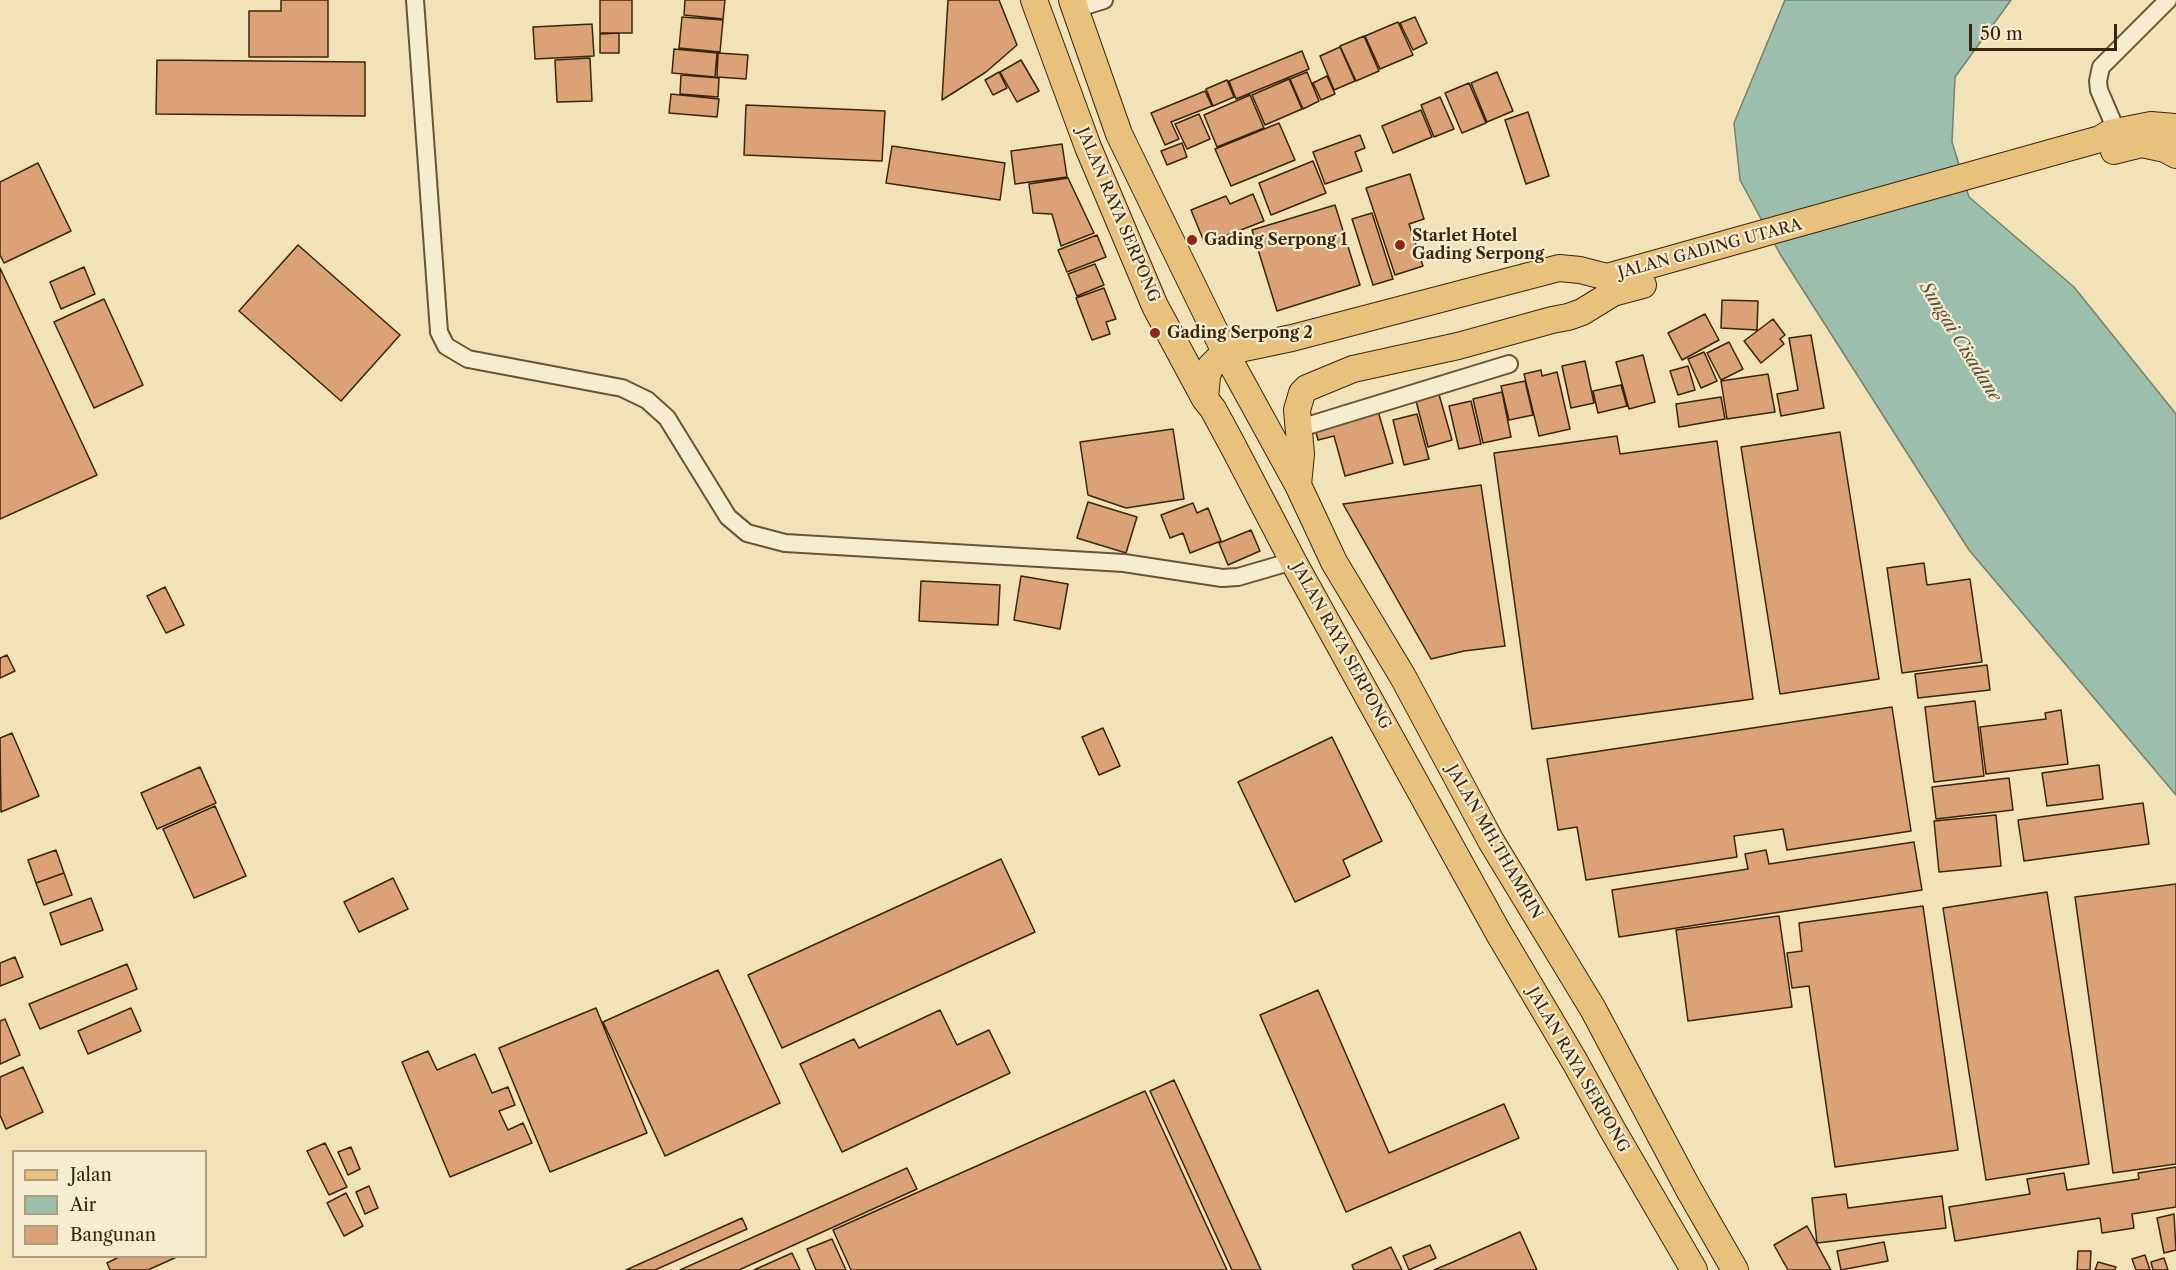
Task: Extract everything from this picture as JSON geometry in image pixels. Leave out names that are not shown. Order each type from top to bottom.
[{"type":"main road","name":"JALAN RAYA SERPONG","points":[[1034,0],[1088,147],[1147,287],[1293,561],[1497,932],[1575,1062],[1694,1270]]},
{"type":"main road","name":"JALAN RAYA SERPONG","points":[[1073,5],[1119,134],[1258,412]]},
{"type":"main road","name":"JALAN GADING UTARA","points":[[1298,485],[1301,454],[1297,410],[1302,393],[1313,385],[1353,369],[1458,346],[1568,317],[1582,312],[1647,276],[2104,143],[2151,125],[2176,127]]},
{"type":"main road","name":"JALAN GADING UTARA","points":[[2104,143],[2142,144],[2165,149],[2176,155]]},
{"type":"main road","name":"JALAN GADING UTARA","points":[[1226,351],[1292,338],[1559,268],[1580,270],[1607,277],[1647,276]]},
{"type":"main road","points":[[1206,399],[1207,376],[1211,366],[1226,351]]},
{"type":"main road","name":"JALAN MH.THAMRIN","points":[[1258,412],[1298,485],[1334,562],[1403,677],[1491,842],[1593,1009],[1688,1188],[1735,1270]]},
{"type":"street","points":[[415,0],[439,332],[446,346],[468,359],[621,388],[647,400],[667,418],[728,517],[747,533],[776,541],[1124,563],[1222,578],[1238,577],[1293,561]]},
{"type":"street","points":[[1073,5],[1104,0]]},
{"type":"street","points":[[2104,143],[2098,81],[2101,68],[2168,0]]},
{"type":"street","points":[[1297,429],[1509,364]]},
{"type":"water","name":"Sungai Cisadane","points":[[1785,0],[2011,0],[1955,77],[1952,142],[1969,197],[2074,287],[2176,414],[2176,795],[1969,550],[1780,254],[1740,180],[1734,123]]},
{"type":"building","points":[[281,0],[328,0],[328,57],[249,57],[249,11],[281,11]]},
{"type":"building","points":[[600,0],[632,0],[632,33],[600,33]]},
{"type":"building","points":[[685,0],[725,0],[723,19],[684,15]]},
{"type":"building","points":[[948,0],[999,0],[1017,45],[986,72],[942,100]]},
{"type":"building","points":[[682,17],[723,20],[720,52],[679,48]]},
{"type":"building","points":[[1415,17],[1427,43],[1413,50],[1400,23]]},
{"type":"building","points":[[1398,22],[1413,55],[1380,69],[1365,36]]},
{"type":"building","points":[[592,24],[594,56],[535,59],[533,27]]},
{"type":"building","points":[[619,33],[619,53],[600,53],[600,34]]},
{"type":"building","points":[[1364,36],[1379,71],[1356,81],[1340,46]]},
{"type":"building","points":[[1340,47],[1355,81],[1334,90],[1320,56]]},
{"type":"building","points":[[674,49],[717,53],[715,77],[672,73]]},
{"type":"building","points":[[1302,51],[1309,69],[1236,99],[1229,81]]},
{"type":"building","points":[[718,53],[748,55],[746,79],[717,77]]},
{"type":"building","points":[[590,58],[592,101],[557,102],[555,60]]},
{"type":"building","points":[[157,60],[365,62],[365,116],[156,114]]},
{"type":"building","points":[[1021,60],[1039,91],[1017,102],[1000,72]]},
{"type":"building","points":[[999,72],[1007,88],[993,95],[985,80]]},
{"type":"building","points":[[1307,72],[1319,101],[1303,109],[1290,79]]},
{"type":"building","points":[[1497,72],[1513,111],[1487,122],[1471,83]]},
{"type":"building","points":[[681,75],[719,78],[718,97],[680,94]]},
{"type":"building","points":[[1327,76],[1335,94],[1321,100],[1313,83]]},
{"type":"building","points":[[1289,79],[1302,109],[1265,125],[1252,95]]},
{"type":"building","points":[[1227,80],[1234,97],[1213,106],[1206,89]]},
{"type":"building","points":[[1469,83],[1486,123],[1462,133],[1445,93]]},
{"type":"building","points":[[1205,91],[1212,106],[1171,122],[1179,139],[1165,145],[1151,113]]},
{"type":"building","points":[[671,94],[719,99],[717,117],[669,113]]},
{"type":"building","points":[[1250,95],[1264,128],[1217,147],[1204,115]]},
{"type":"building","points":[[1440,97],[1454,129],[1434,137],[1421,105]]},
{"type":"building","points":[[746,105],[885,111],[882,161],[744,155]]},
{"type":"building","points":[[1421,110],[1432,137],[1393,153],[1382,126]]},
{"type":"building","points":[[1528,112],[1549,176],[1526,184],[1505,120]]},
{"type":"building","points":[[1199,114],[1210,139],[1187,149],[1175,124]]},
{"type":"building","points":[[1279,123],[1295,160],[1231,186],[1215,149]]},
{"type":"building","points":[[1360,135],[1365,148],[1355,152],[1362,171],[1325,184],[1313,152]]},
{"type":"building","points":[[1182,143],[1187,157],[1167,165],[1161,151]]},
{"type":"building","points":[[1062,144],[1067,177],[1015,184],[1011,151]]},
{"type":"building","points":[[892,146],[1005,163],[1000,200],[886,183]]},
{"type":"building","points":[[1313,161],[1326,193],[1271,215],[1259,183]]},
{"type":"building","points":[[38,163],[71,231],[4,263],[0,255],[0,182]]},
{"type":"building","name":"Starlet Hotel Gading Serpong","points":[[1410,174],[1424,219],[1409,224],[1423,266],[1395,275],[1366,188]]},
{"type":"building","points":[[1068,178],[1094,233],[1061,246],[1052,214],[1033,213],[1029,184]]},
{"type":"building","points":[[1253,194],[1264,221],[1205,244],[1191,210],[1226,196],[1230,204]]},
{"type":"building","points":[[1335,205],[1360,285],[1277,311],[1252,230]]},
{"type":"building","points":[[1372,213],[1393,279],[1373,285],[1352,219]]},
{"type":"building","points":[[1097,235],[1106,257],[1067,272],[1058,250]]},
{"type":"building","points":[[298,245],[400,335],[341,401],[239,311]]},
{"type":"building","points":[[1095,264],[1104,285],[1077,296],[1068,274]]},
{"type":"building","points":[[84,267],[95,294],[61,309],[50,282]]},
{"type":"building","points":[[0,268],[97,475],[0,519]]},
{"type":"building","points":[[1104,288],[1116,319],[1106,322],[1110,334],[1092,340],[1076,298]]},
{"type":"building","points":[[104,299],[143,385],[94,408],[54,322]]},
{"type":"building","points":[[1722,300],[1758,301],[1757,330],[1721,328]]},
{"type":"building","points":[[1705,314],[1719,340],[1682,360],[1668,333]]},
{"type":"building","points":[[1773,319],[1785,335],[1780,339],[1784,344],[1761,363],[1744,341]]},
{"type":"building","points":[[1811,335],[1824,408],[1781,416],[1777,394],[1798,390],[1789,338]]},
{"type":"building","points":[[1729,342],[1743,369],[1721,380],[1707,353]]},
{"type":"building","points":[[1704,352],[1717,381],[1701,388],[1688,359]]},
{"type":"building","points":[[1643,355],[1655,402],[1629,409],[1616,362]]},
{"type":"building","points":[[1585,361],[1594,403],[1571,408],[1562,366]]},
{"type":"building","points":[[1688,366],[1695,390],[1678,395],[1670,371]]},
{"type":"building","points":[[1541,370],[1542,376],[1557,372],[1570,429],[1539,436],[1524,374]]},
{"type":"building","points":[[1768,374],[1775,412],[1727,419],[1721,381]]},
{"type":"building","points":[[1525,381],[1533,415],[1509,420],[1501,386]]},
{"type":"building","points":[[1621,385],[1627,406],[1598,413],[1593,391]]},
{"type":"building","points":[[1438,391],[1452,440],[1428,447],[1415,397]]},
{"type":"building","points":[[1502,392],[1511,437],[1483,443],[1473,399]]},
{"type":"building","points":[[1721,397],[1725,419],[1679,427],[1676,404]]},
{"type":"building","points":[[1471,401],[1481,444],[1459,449],[1449,406]]},
{"type":"building","points":[[1378,411],[1393,463],[1345,476],[1334,436],[1318,440],[1315,428]]},
{"type":"building","points":[[1417,414],[1429,459],[1404,465],[1393,420]]},
{"type":"building","points":[[1173,429],[1184,499],[1126,508],[1088,495],[1080,442]]},
{"type":"building","points":[[1840,432],[1879,679],[1780,694],[1741,447]]},
{"type":"building","points":[[1617,436],[1620,454],[1717,441],[1753,699],[1532,729],[1494,453]]},
{"type":"building","points":[[1481,485],[1505,646],[1464,651],[1431,659],[1343,504]]},
{"type":"building","points":[[1088,502],[1137,517],[1126,553],[1077,538]]},
{"type":"building","points":[[1193,503],[1197,513],[1208,508],[1221,541],[1190,553],[1183,533],[1170,538],[1161,515]]},
{"type":"building","points":[[1251,530],[1260,551],[1228,565],[1219,543]]},
{"type":"building","points":[[1924,563],[1927,585],[1970,579],[1982,662],[1902,673],[1887,568]]},
{"type":"building","points":[[1021,576],[1068,584],[1060,629],[1014,620]]},
{"type":"building","points":[[921,581],[1000,585],[998,625],[919,621]]},
{"type":"building","points":[[165,587],[184,625],[166,633],[147,596]]},
{"type":"building","points":[[7,655],[15,671],[0,678],[0,658]]},
{"type":"building","points":[[1987,665],[1990,690],[1918,698],[1915,674]]},
{"type":"building","points":[[1975,701],[1984,776],[1934,782],[1925,707]]},
{"type":"building","points":[[1892,707],[1911,831],[1787,850],[1783,829],[1734,836],[1737,857],[1586,880],[1577,827],[1558,830],[1547,759]]},
{"type":"building","points":[[2061,710],[2068,764],[1986,774],[1980,727],[2046,719],[2045,713]]},
{"type":"building","points":[[1103,728],[1120,766],[1099,775],[1082,737]]},
{"type":"building","points":[[12,733],[39,796],[1,812],[0,738]]},
{"type":"building","points":[[1332,737],[1382,841],[1343,860],[1350,876],[1295,902],[1238,782]]},
{"type":"building","points":[[2099,765],[2103,799],[2047,806],[2042,773]]},
{"type":"building","points":[[200,767],[216,803],[157,829],[141,793]]},
{"type":"building","points":[[2009,778],[2013,810],[1936,819],[1932,787]]},
{"type":"building","points":[[2143,803],[2149,844],[2024,861],[2018,820]]},
{"type":"building","points":[[215,806],[246,876],[194,898],[163,829]]},
{"type":"building","points":[[1996,815],[2001,866],[1939,872],[1934,821]]},
{"type":"building","points":[[1914,842],[1922,890],[1619,937],[1612,890],[1748,869],[1745,854],[1766,850],[1769,864]]},
{"type":"building","points":[[56,850],[64,873],[36,883],[28,860]]},
{"type":"building","points":[[1001,859],[1035,932],[782,1048],[748,975]]},
{"type":"building","points":[[64,873],[72,895],[44,905],[36,883]]},
{"type":"building","points":[[393,878],[408,909],[359,932],[344,902]]},
{"type":"building","points":[[2176,884],[2176,1164],[2113,1173],[2075,897]]},
{"type":"building","points":[[2047,892],[2089,1164],[1986,1180],[1943,908]]},
{"type":"building","points":[[91,898],[103,930],[61,945],[50,913]]},
{"type":"building","points":[[1923,906],[1958,1150],[1835,1167],[1809,986],[1792,988],[1787,953],[1802,951],[1799,923]]},
{"type":"building","points":[[1779,916],[1792,1007],[1688,1021],[1676,930]]},
{"type":"building","points":[[15,957],[23,977],[0,986],[0,963]]},
{"type":"building","points":[[127,964],[137,989],[40,1029],[29,1004]]},
{"type":"building","points":[[718,970],[780,1103],[665,1156],[603,1022]]},
{"type":"building","points":[[1318,990],[1389,1153],[1504,1104],[1519,1138],[1346,1212],[1260,1015]]},
{"type":"building","points":[[131,1008],[141,1031],[88,1054],[78,1031]]},
{"type":"building","points":[[596,1008],[647,1133],[550,1172],[499,1048]]},
{"type":"building","points":[[940,1010],[957,1045],[989,1030],[1010,1073],[842,1152],[800,1064],[854,1039],[859,1048]]},
{"type":"building","points":[[5,1019],[20,1055],[0,1064],[0,1021]]},
{"type":"building","points":[[428,1051],[437,1070],[475,1054],[492,1093],[508,1087],[515,1105],[499,1111],[508,1130],[523,1123],[532,1143],[450,1177],[402,1062]]},
{"type":"building","points":[[23,1067],[43,1112],[6,1129],[0,1115],[0,1077]]},
{"type":"building","points":[[1174,1080],[1261,1270],[1232,1270],[1150,1091]]},
{"type":"building","points":[[1145,1091],[1227,1270],[851,1270],[833,1230]]},
{"type":"building","points":[[325,1143],[347,1187],[329,1195],[307,1151]]},
{"type":"building","points":[[351,1147],[360,1169],[348,1175],[338,1152]]},
{"type":"building","points":[[2176,1167],[2176,1207],[2132,1214],[2134,1228],[2102,1233],[2100,1218],[1955,1241],[1949,1207],[2030,1194],[2027,1179],[2064,1173],[2067,1190],[2139,1179],[2138,1173]]},
{"type":"building","points":[[907,1168],[917,1189],[739,1270],[680,1270]]},
{"type":"building","points":[[369,1186],[378,1208],[365,1214],[356,1192]]},
{"type":"building","points":[[346,1193],[363,1226],[344,1236],[327,1203]]},
{"type":"building","points":[[1846,1194],[1848,1208],[1942,1196],[1946,1228],[1817,1243],[1812,1198]]},
{"type":"building","points":[[2174,1214],[2176,1250],[2164,1253],[2157,1218]]},
{"type":"building","points":[[742,1218],[747,1229],[655,1270],[626,1270]]},
{"type":"building","points":[[1807,1226],[1831,1270],[1788,1270],[1774,1245]]},
{"type":"building","points":[[1520,1232],[1537,1270],[1434,1270],[1453,1262]]},
{"type":"building","points":[[832,1239],[846,1270],[816,1270],[807,1249]]},
{"type":"building","points":[[1884,1242],[1888,1261],[1841,1270],[1837,1251]]},
{"type":"building","points":[[1430,1245],[1436,1258],[1409,1270],[1403,1256]]},
{"type":"building","points":[[1391,1247],[1402,1270],[1354,1270],[1352,1265]]},
{"type":"building","points":[[2078,1251],[2091,1251],[2090,1270],[2077,1270]]},
{"type":"building","points":[[792,1253],[800,1270],[754,1270]]},
{"type":"building","points":[[2145,1255],[2150,1270],[2136,1270],[2132,1259]]},
{"type":"building","points":[[117,1258],[175,1258],[148,1270],[110,1270],[107,1263]]},
{"type":"building","points":[[2164,1258],[2168,1270],[2153,1270],[2151,1262]]},
{"type":"building","points":[[2098,1262],[2116,1267],[2115,1270],[2095,1270]]},
{"type":"place","name":"Gading Serpong 1","points":[[1192,240]]},
{"type":"place","name":"Starlet Hotel Gading Serpong","points":[[1400,245]]},
{"type":"place","name":"Gading Serpong 2","points":[[1155,333]]}]
